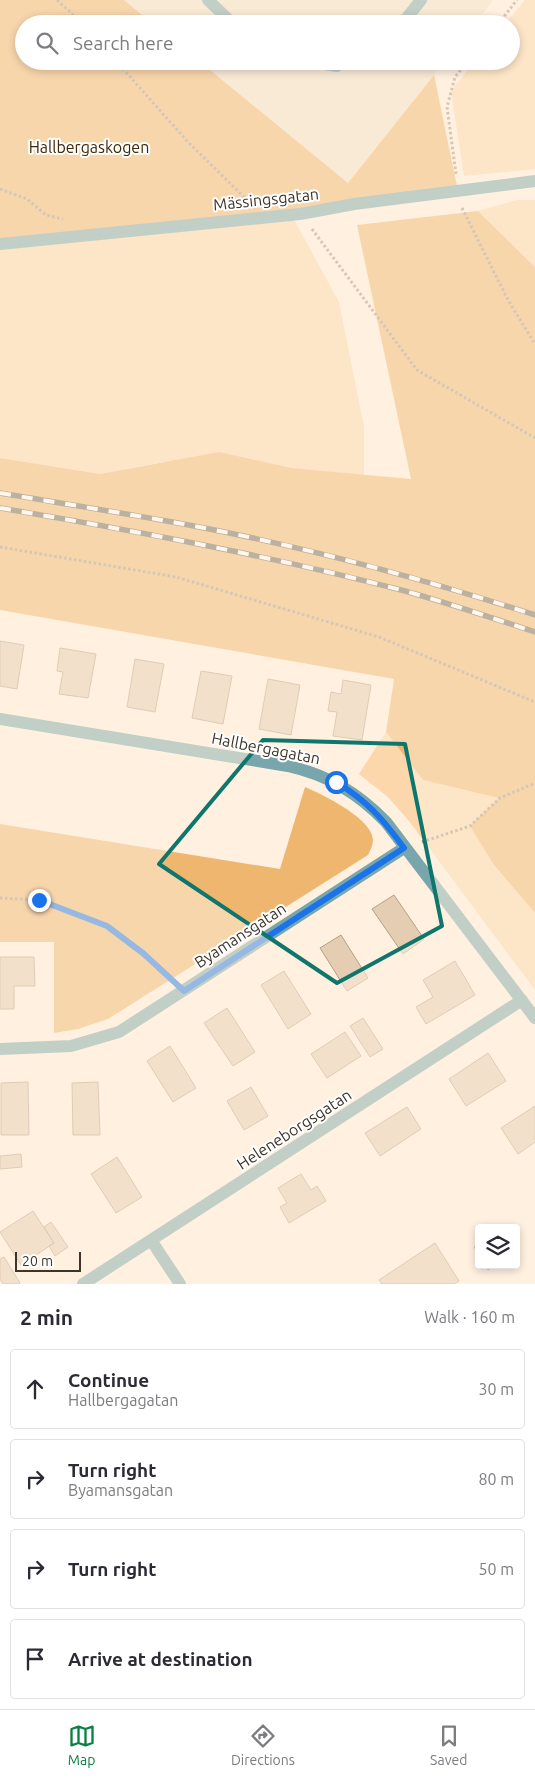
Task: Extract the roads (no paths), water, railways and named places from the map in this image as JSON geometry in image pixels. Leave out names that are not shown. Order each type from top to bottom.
[{"type":"street","points":[[208,0],[224,15]]},
{"type":"street","points":[[409,15],[421,0]]},
{"type":"street","name":"Mässingsgatan","points":[[0,244],[263,216],[300,214],[354,204],[535,181]]},
{"type":"street","name":"Hallbergagatan","points":[[0,719],[312,772],[336,782],[369,804],[386,822],[535,1018]]},
{"type":"street","name":"Byamansgatan","points":[[0,1049],[48,1048],[96,1040],[119,1032],[404,848]]},
{"type":"street","name":"Heleneborgsgatan","points":[[83,1284],[522,1000]]},
{"type":"street","points":[[151,1240],[180,1284]]},
{"type":"railway","points":[[0,493],[170,522],[280,544],[408,577],[535,615]]},
{"type":"railway","points":[[0,508],[153,535],[304,566],[405,591],[535,632]]},
{"type":"park label","name":"Hallbergaskogen","points":[[89,147]]}]
